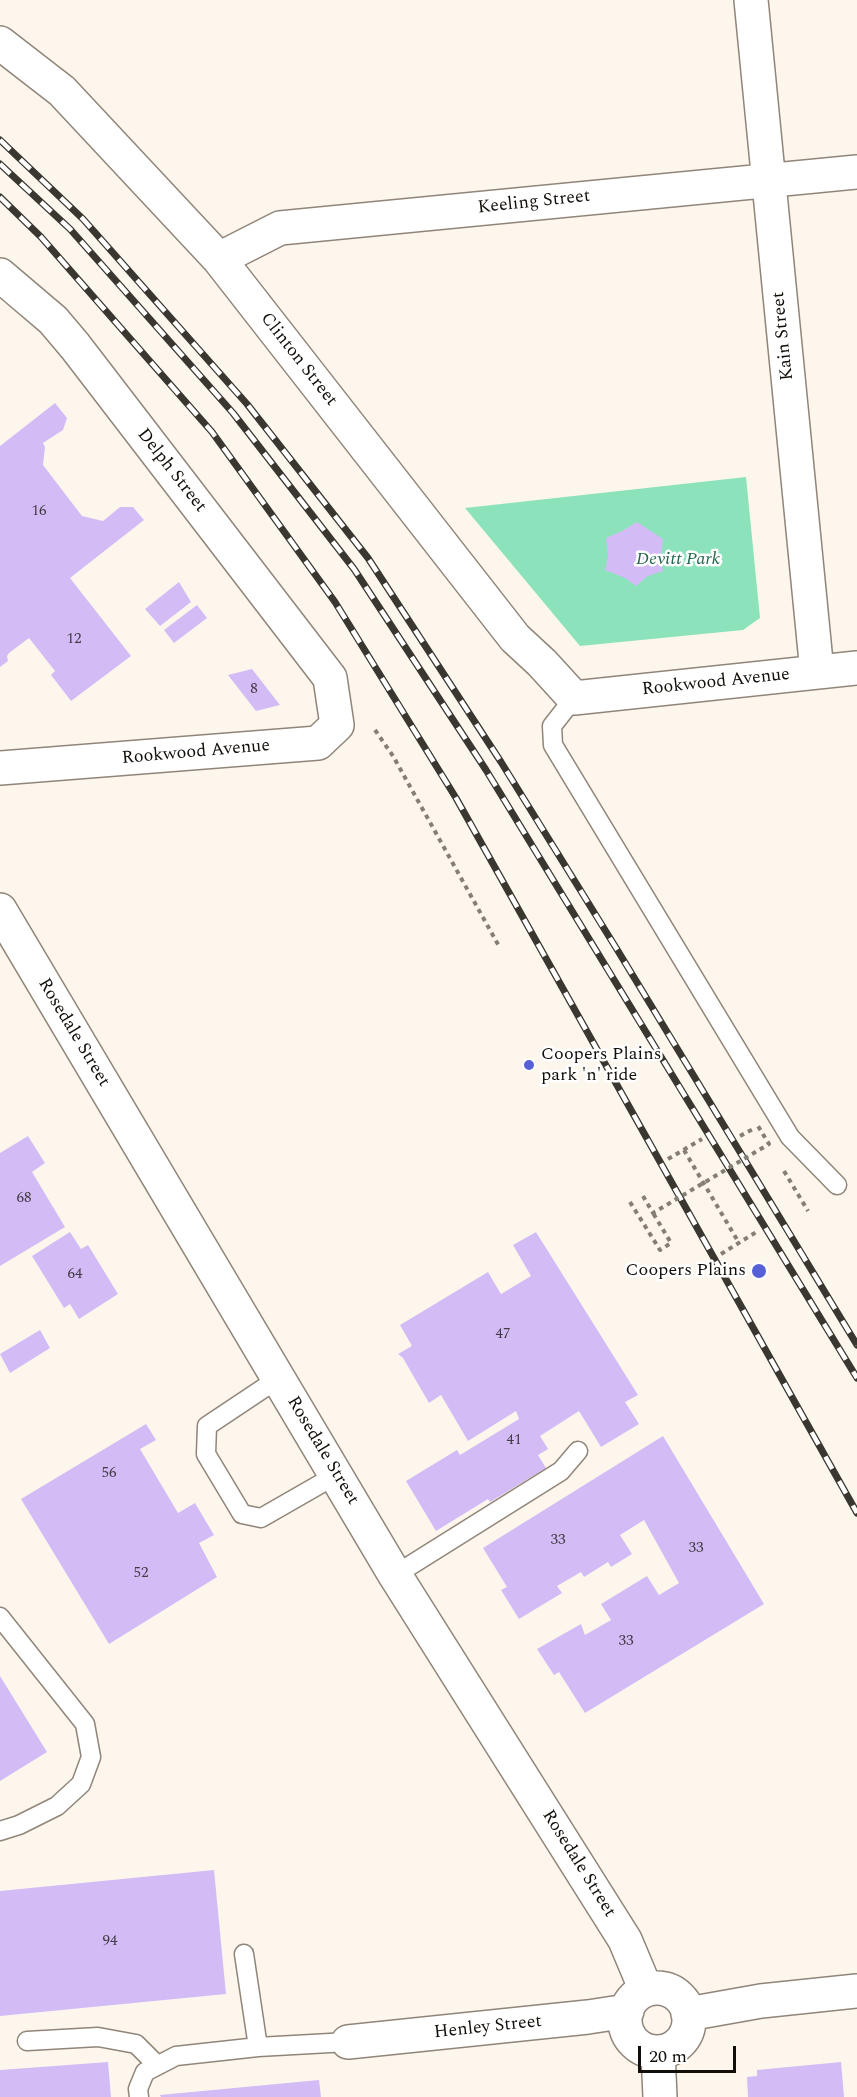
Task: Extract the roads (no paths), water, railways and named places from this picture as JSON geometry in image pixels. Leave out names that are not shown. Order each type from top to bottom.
[{"type":"street","name":"Kain Street","points":[[751,0],[817,672]]},
{"type":"street","name":"Clinton Street","points":[[0,43],[62,91],[219,259],[515,638],[574,698]]},
{"type":"street","name":"Keeling Street","points":[[219,259],[280,228],[857,172]]},
{"type":"street","name":"Delph Street","points":[[0,275],[52,320],[75,346],[330,678]]},
{"type":"street","name":"Rookwood Avenue","points":[[574,698],[857,668]]},
{"type":"street","name":"Rookwood Avenue","points":[[0,768],[318,743],[337,725],[330,678]]},
{"type":"street","name":"Rosedale Street","points":[[0,910],[395,1575],[625,1940],[636,2000]]},
{"type":"street","points":[[657,1988],[668,1990],[678,1996],[685,2004],[688,2014],[687,2032],[682,2040],[675,2046],[658,2052],[639,2046],[631,2039],[625,2021],[636,2000],[657,1988]]},
{"type":"street","points":[[688,2014],[761,2001],[857,1991]]},
{"type":"street","name":"Henley Street","points":[[348,2042],[588,2017],[636,2000]]},
{"type":"street","points":[[658,2052],[660,2097]]},
{"type":"lane","points":[[574,698],[552,726],[553,745],[790,1137],[837,1185]]},
{"type":"lane","points":[[279,1378],[207,1426],[206,1454],[242,1514],[261,1518],[336,1475]]},
{"type":"lane","points":[[395,1575],[561,1471],[578,1451]]},
{"type":"lane","points":[[0,1617],[85,1724],[91,1757],[81,1784],[57,1806],[19,1825],[0,1831]]},
{"type":"lane","points":[[244,1954],[258,2048]]},
{"type":"lane","points":[[27,2041],[98,2037],[136,2044],[157,2065]]},
{"type":"lane","points":[[139,2097],[138,2089],[145,2072],[176,2056],[348,2042]]},
{"type":"railway","points":[[0,140],[83,219],[247,404],[368,558],[501,762],[857,1345]]},
{"type":"railway","points":[[0,164],[70,229],[233,413],[354,569],[486,770],[857,1378]]},
{"type":"railway","points":[[0,197],[41,237],[212,432],[335,602],[456,798],[857,1513]]},
{"type":"place","name":"Coopers Plains park 'n' ride","points":[[529,1065]]},
{"type":"place","name":"Coopers Plains","points":[[759,1271]]},
{"type":"park label","name":"Devitt Park","points":[[678,560]]}]
